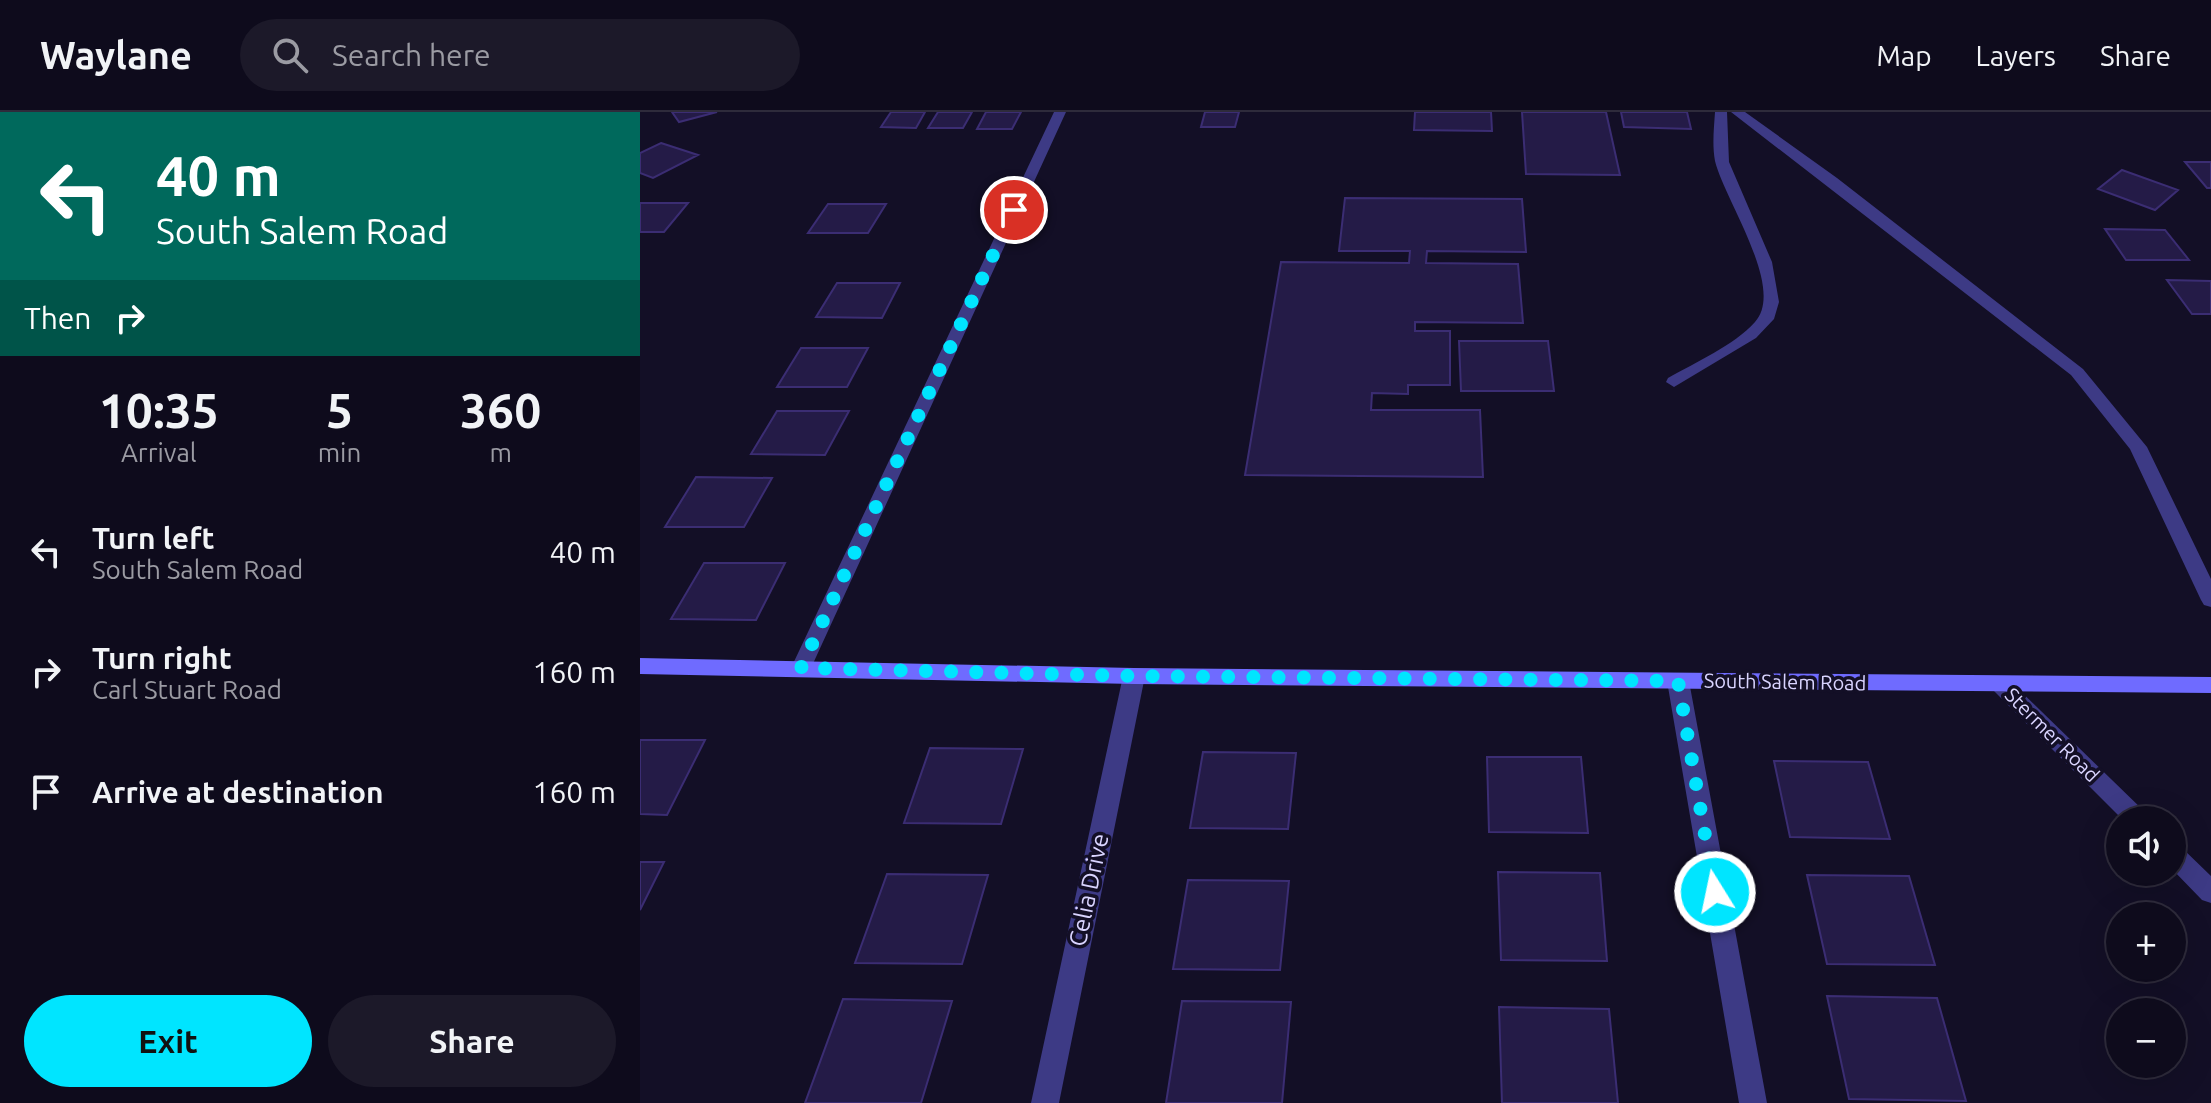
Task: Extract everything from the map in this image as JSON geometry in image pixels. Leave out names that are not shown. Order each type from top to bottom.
[{"type":"main road","name":"South Salem Road","points":[[640,666],[1134,676],[2211,685]]},
{"type":"street","points":[[801,668],[1060,112]]},
{"type":"street","points":[[1674,382],[1747,336],[1765,320],[1772,299],[1763,261],[1722,161],[1721,112]]},
{"type":"street","points":[[1737,112],[1832,181],[2077,372],[2138,447],[2211,600]]},
{"type":"street","name":"Celia Drive","points":[[1045,1103],[1134,676]]},
{"type":"street","points":[[1678,681],[1753,1103]]},
{"type":"street","name":"Stermer Road","points":[[2000,684],[2124,806]]},
{"type":"street","points":[[2186,867],[2211,892]]},
{"type":"building","points":[[672,112],[717,112],[679,122]]},
{"type":"building","points":[[891,112],[925,112],[916,128],[881,127]]},
{"type":"building","points":[[938,112],[972,112],[963,128],[928,128]]},
{"type":"building","points":[[986,112],[1021,112],[1012,129],[977,129]]},
{"type":"building","points":[[1205,112],[1239,112],[1235,127],[1201,127]]},
{"type":"building","points":[[1415,112],[1491,112],[1492,131],[1414,130]]},
{"type":"building","points":[[1522,112],[1606,112],[1620,175],[1526,174]]},
{"type":"building","points":[[1621,112],[1687,112],[1691,129],[1624,127]]},
{"type":"building","points":[[661,143],[698,155],[653,178],[640,173],[640,153]]},
{"type":"building","points":[[2185,162],[2211,162],[2211,188],[2207,188]]},
{"type":"building","points":[[2122,170],[2178,190],[2155,210],[2098,189]]},
{"type":"building","points":[[1345,198],[1522,199],[1526,252],[1427,251],[1426,263],[1518,264],[1523,323],[1415,322],[1415,331],[1450,331],[1450,385],[1408,385],[1408,394],[1372,393],[1371,410],[1480,410],[1483,477],[1245,475],[1281,262],[1409,263],[1410,251],[1339,251]]},
{"type":"building","points":[[640,203],[688,203],[664,232],[640,232]]},
{"type":"building","points":[[828,204],[886,204],[868,233],[808,233]]},
{"type":"building","points":[[2105,229],[2165,230],[2189,260],[2126,260]]},
{"type":"building","points":[[2167,280],[2211,281],[2211,314],[2192,314]]},
{"type":"building","points":[[837,283],[900,283],[882,318],[816,317]]},
{"type":"building","points":[[1459,341],[1548,341],[1554,391],[1461,391]]},
{"type":"building","points":[[801,348],[868,348],[847,387],[777,387]]},
{"type":"building","points":[[777,411],[849,411],[825,455],[751,454]]},
{"type":"building","points":[[696,477],[772,478],[744,527],[665,527]]},
{"type":"building","points":[[704,563],[785,563],[756,620],[671,619]]},
{"type":"building","points":[[640,740],[705,740],[667,815],[640,814]]},
{"type":"building","points":[[930,748],[1023,749],[1001,824],[904,823]]},
{"type":"building","points":[[1203,752],[1296,753],[1288,829],[1190,828]]},
{"type":"building","points":[[1487,757],[1581,757],[1588,833],[1489,832]]},
{"type":"building","points":[[1774,761],[1868,762],[1890,839],[1790,837]]},
{"type":"building","points":[[640,862],[664,862],[640,910]]},
{"type":"building","points":[[1498,872],[1600,873],[1607,961],[1501,960]]},
{"type":"building","points":[[887,874],[988,875],[962,964],[855,963]]},
{"type":"building","points":[[1807,875],[1909,876],[1935,965],[1827,964]]},
{"type":"building","points":[[1188,880],[1289,881],[1280,970],[1173,969]]},
{"type":"building","points":[[1827,996],[1937,998],[1966,1101],[1849,1099]]},
{"type":"building","points":[[843,999],[952,1001],[921,1103],[805,1103]]},
{"type":"building","points":[[1182,1001],[1291,1002],[1282,1103],[1166,1103]]},
{"type":"building","points":[[1499,1007],[1609,1009],[1618,1103],[1502,1103]]},
{"type":"route","points":[[1014,210],[801,668],[1134,676],[1678,681],[1715,892]]}]
